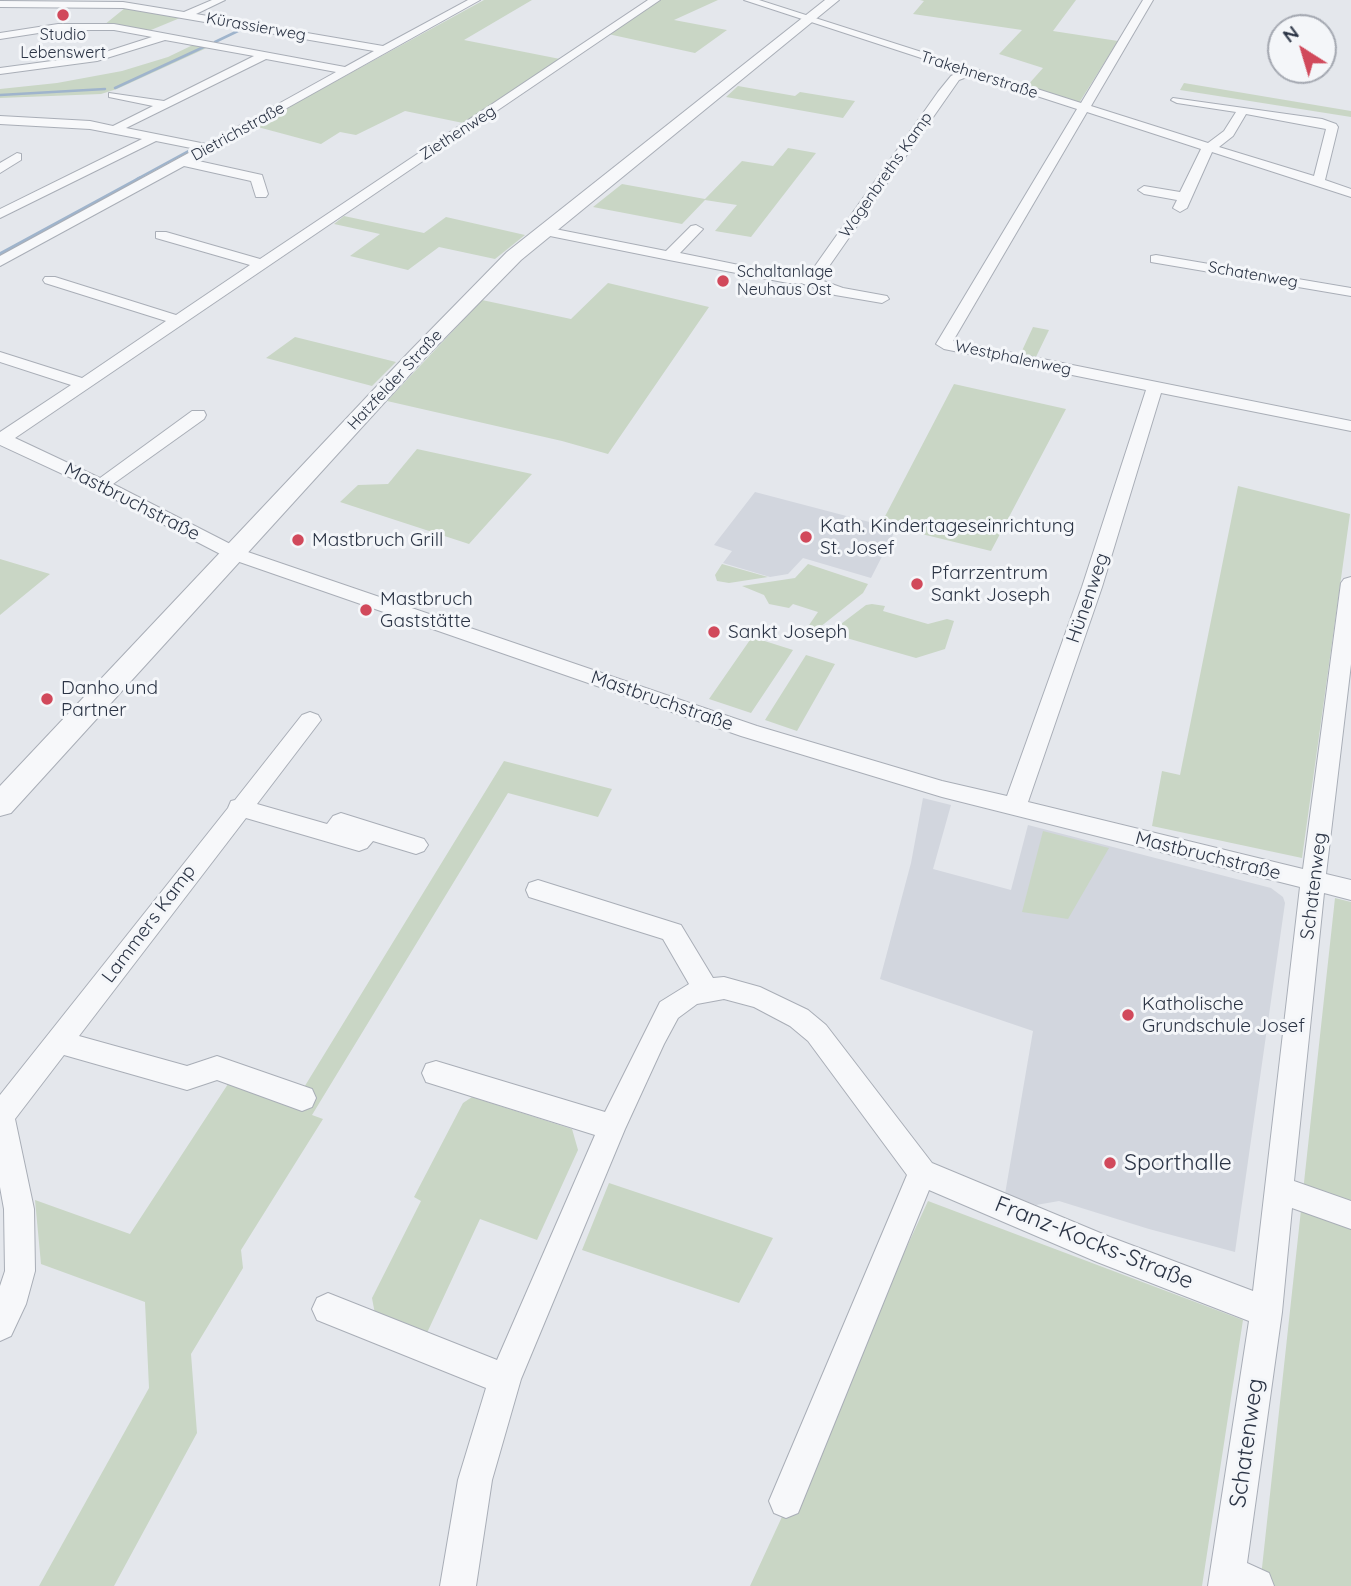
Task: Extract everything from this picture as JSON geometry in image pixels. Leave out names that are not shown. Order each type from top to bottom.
[{"type":"street","points":[[186,15],[220,0]]},
{"type":"street","name":"Dietrichstraße","points":[[0,262],[475,0]]},
{"type":"street","name":"Ziethenweg","points":[[1,438],[654,0]]},
{"type":"street","name":"Trakehnerstraße","points":[[749,0],[1351,193]]},
{"type":"street","name":"Hatzfelder Straße","points":[[0,805],[443,327],[514,256],[833,0]]},
{"type":"street","name":"Westphalenweg","points":[[1148,0],[944,344],[1351,426]]},
{"type":"street","name":"Kürassierweg","points":[[9,16],[122,5],[385,50]]},
{"type":"street","points":[[0,36],[9,16],[128,29],[349,71]]},
{"type":"street","points":[[0,71],[97,58],[166,36]]},
{"type":"street","points":[[116,128],[265,55]]},
{"type":"street","name":"Wagenbreths Kamp","points":[[803,279],[820,269],[942,94],[955,78],[969,72]]},
{"type":"street","points":[[113,95],[162,104]]},
{"type":"street","points":[[1177,100],[1322,123],[1332,127],[1320,178],[1315,182]]},
{"type":"street","points":[[1144,190],[1182,203],[1205,152],[1229,133],[1242,110]]},
{"type":"street","points":[[0,120],[61,122],[116,128],[209,148]]},
{"type":"street","points":[[0,214],[155,137]]},
{"type":"street","points":[[0,169],[17,157]]},
{"type":"street","points":[[185,162],[257,178],[261,194]]},
{"type":"street","points":[[669,256],[696,229]]},
{"type":"street","points":[[545,231],[788,279],[803,279],[840,292],[882,299]]},
{"type":"street","points":[[161,235],[261,264]]},
{"type":"street","name":"Schatenweg","points":[[1156,259],[1351,292]]},
{"type":"street","points":[[50,280],[177,320]]},
{"type":"street","points":[[0,357],[84,384]]},
{"type":"street","name":"Hünenweg","points":[[1014,808],[1092,587],[1155,387]]},
{"type":"street","points":[[101,485],[198,415]]},
{"type":"street","name":"Mastbruchstraße","points":[[1,438],[101,485],[235,554],[749,731],[912,781],[1014,808],[1351,890]]},
{"type":"street","name":"Schatenweg","points":[[1237,1581],[1300,984],[1315,883],[1351,583]]},
{"type":"street","name":"Lammers Kamp","points":[[0,1114],[310,720]]},
{"type":"street","points":[[239,807],[332,835],[341,822],[416,845]]},
{"type":"street","points":[[538,890],[672,932],[706,989]]},
{"type":"street","points":[[458,1586],[475,1480],[505,1379],[653,1037],[669,1010],[688,996],[706,989],[724,988],[760,998],[799,1018],[817,1033],[922,1173],[786,1501]]},
{"type":"street","points":[[59,1042],[187,1078],[217,1068],[302,1098]]},
{"type":"street","points":[[436,1073],[612,1127]]},
{"type":"street","points":[[0,1114],[19,1209],[20,1270],[10,1304],[0,1325]]},
{"type":"street","name":"Franz-Kocks-Straße","points":[[922,1173],[1108,1251],[1266,1312]]},
{"type":"street","points":[[1278,1189],[1351,1215]]},
{"type":"street","points":[[328,1310],[505,1379]]},
{"type":"shaded area","name":"Kath. Kindertageseinrichtung St. Josef","points":[[755,492],[896,529],[871,578],[803,558],[788,574],[770,577],[723,563],[732,551],[714,545]]},
{"type":"shaded area","name":"Katholische Grundschule Josef","points":[[923,798],[951,805],[933,869],[1011,890],[1028,825],[1271,888],[1283,897],[1285,903],[1235,1252],[1059,1201],[1036,1205],[1005,1194],[1033,1031],[880,979],[911,863]]},
{"type":"green space","points":[[484,0],[532,0],[464,40],[560,59],[463,123],[405,111],[356,135],[340,132],[321,144],[254,126]]},
{"type":"green space","points":[[659,0],[718,0],[674,20],[727,30],[695,53],[608,34]]},
{"type":"green space","points":[[920,0],[1076,0],[1053,31],[1118,41],[1079,103],[1027,86],[1043,68],[999,54],[1022,30],[913,14],[924,1]]},
{"type":"green space","points":[[125,8],[180,18],[151,30],[104,25]]},
{"type":"green space","points":[[197,43],[211,46],[101,94],[0,98],[0,89],[57,83],[122,71],[168,57]]},
{"type":"green space","points":[[1184,83],[1351,111],[1351,117],[1180,90]]},
{"type":"green space","points":[[738,86],[795,96],[800,92],[855,101],[843,118],[726,97]]},
{"type":"green space","points":[[788,148],[816,153],[751,237],[715,231],[737,205],[705,200],[682,224],[593,207],[622,184],[705,199],[742,161],[773,166]]},
{"type":"green space","points":[[344,216],[424,233],[446,217],[525,235],[495,259],[439,247],[408,270],[350,256],[380,234],[334,224]]},
{"type":"green space","points":[[608,283],[709,307],[608,454],[387,401],[482,300],[571,319]]},
{"type":"green space","points":[[1033,327],[1049,330],[1035,359],[1020,355]]},
{"type":"green space","points":[[295,337],[396,362],[372,386],[266,358]]},
{"type":"green space","points":[[954,384],[1066,409],[991,551],[881,524]]},
{"type":"green space","points":[[417,449],[532,474],[469,544],[340,502],[358,485],[388,484]]},
{"type":"green space","points":[[1238,486],[1350,514],[1302,858],[1152,826],[1162,771],[1180,775]]},
{"type":"green space","points":[[0,559],[50,574],[0,615]]},
{"type":"green space","points":[[722,564],[768,577],[729,583],[717,581],[715,575]]},
{"type":"green space","points":[[808,564],[868,584],[863,593],[815,631],[807,628],[818,612],[793,604],[789,608],[769,604],[764,595],[742,586],[795,578]]},
{"type":"green space","points":[[866,605],[885,606],[883,611],[928,624],[947,619],[954,621],[945,649],[916,658],[829,633]]},
{"type":"green space","points":[[752,637],[793,650],[751,713],[709,699]]},
{"type":"green space","points":[[806,655],[835,664],[797,731],[765,720]]},
{"type":"green space","points":[[504,761],[612,789],[598,817],[508,793],[312,1115],[323,1119],[241,1250],[243,1268],[191,1354],[197,1433],[114,1586],[39,1586],[149,1388],[145,1302],[41,1264],[35,1200],[130,1234],[228,1084],[292,1107]]},
{"type":"green space","points":[[1043,831],[1109,848],[1068,919],[1022,912]]},
{"type":"green space","points":[[1335,898],[1351,902],[1351,1586],[1260,1586]]},
{"type":"green space","points":[[472,1097],[572,1129],[578,1150],[537,1240],[480,1219],[426,1335],[375,1314],[372,1298],[421,1201],[414,1197],[463,1103]]},
{"type":"green space","points":[[609,1183],[773,1238],[739,1303],[582,1250]]},
{"type":"green space","points":[[928,1201],[1243,1320],[1202,1586],[750,1586]]},
{"type":"waterway","points":[[215,42],[240,30]]},
{"type":"waterway","points":[[115,88],[208,45]]},
{"type":"waterway","points":[[0,95],[105,89]]},
{"type":"waterway","points":[[137,179],[194,148]]},
{"type":"waterway","points":[[0,254],[140,178]]},
{"type":"place","name":"Studio Lebenswert","points":[[63,15]]},
{"type":"place","name":"Schaltanlage Neuhaus Ost","points":[[723,281]]},
{"type":"place","name":"Kath. Kindertageseinrichtung St. Josef","points":[[806,537]]},
{"type":"place","name":"Mastbruch Grill","points":[[298,540]]},
{"type":"place","name":"Pfarrzentrum Sankt Joseph","points":[[917,584]]},
{"type":"place","name":"Mastbruch Gaststätte","points":[[366,610]]},
{"type":"place","name":"Sankt Joseph","points":[[714,632]]},
{"type":"place","name":"Danho und Partner","points":[[47,699]]},
{"type":"place","name":"Katholische Grundschule Josef","points":[[1128,1015]]},
{"type":"place","name":"Sporthalle","points":[[1110,1163]]}]
